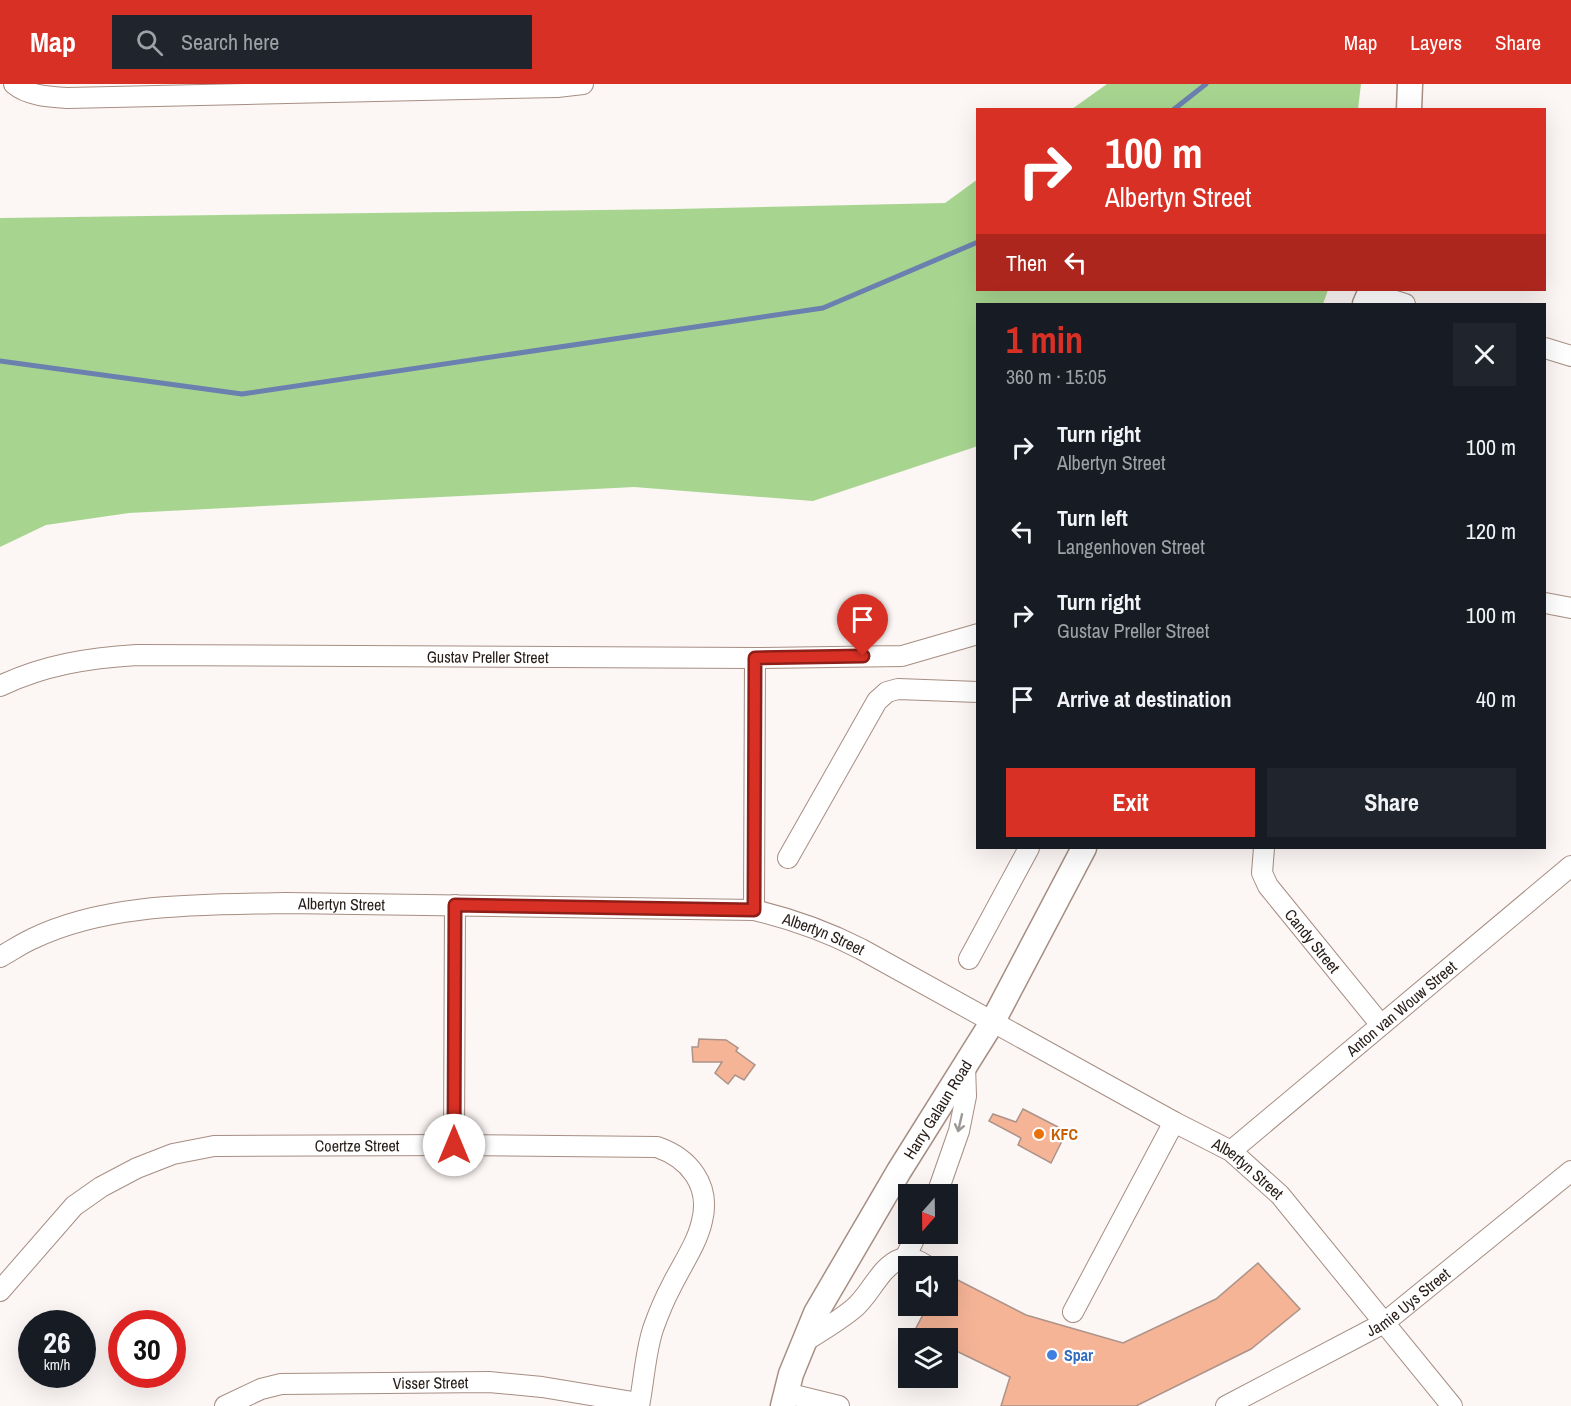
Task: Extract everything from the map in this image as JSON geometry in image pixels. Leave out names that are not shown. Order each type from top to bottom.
[{"type":"main road","points":[[1409,108],[1410,84]]},
{"type":"main road","name":"Harry Galaun Road","points":[[784,1399],[790,1374],[816,1313],[893,1181],[993,1021],[1083,849]]},
{"type":"street","points":[[14,84],[44,97],[68,98],[557,87],[583,84]]},
{"type":"street","points":[[1368,296],[1400,303]]},
{"type":"street","points":[[1546,348],[1571,356]]},
{"type":"street","points":[[1546,603],[1571,608]]},
{"type":"street","name":"Gustav Preller Street","points":[[0,686],[43,669],[78,660],[137,655],[755,658],[902,656],[976,635]]},
{"type":"street","points":[[754,910],[755,658]]},
{"type":"street","points":[[788,858],[878,701],[887,692],[898,689],[976,692]]},
{"type":"street","points":[[969,959],[1028,849]]},
{"type":"street","name":"Candy Street","points":[[1264,849],[1262,873],[1268,886],[1381,1025]]},
{"type":"street","name":"Anton van Wouw Street","points":[[1231,1151],[1571,866]]},
{"type":"street","name":"Albertyn Street","points":[[0,957],[33,938],[83,920],[147,909],[286,903],[455,905],[754,910],[791,919],[830,933],[1231,1151],[1280,1195],[1452,1406]]},
{"type":"street","points":[[454,1145],[455,905]]},
{"type":"street","points":[[940,1184],[962,1119],[966,1096],[965,1065]]},
{"type":"street","points":[[1073,1312],[1174,1122]]},
{"type":"street","name":"Coertze Street","points":[[0,1291],[74,1206],[101,1187],[137,1168],[173,1154],[214,1146],[657,1147],[681,1158],[690,1168],[701,1188],[702,1221],[653,1331],[639,1404]]},
{"type":"street","name":"Jamie Uys Street","points":[[1226,1406],[1384,1323],[1571,1171]]},
{"type":"street","points":[[802,1343],[855,1308],[888,1268],[898,1262]]},
{"type":"street","name":"Visser Street","points":[[225,1406],[261,1389],[281,1384],[430,1381],[489,1382],[542,1387],[639,1404]]},
{"type":"street","points":[[784,1399],[839,1406]]},
{"type":"green space","points":[[1107,84],[1361,84],[1358,108],[1073,108]]},
{"type":"green space","points":[[976,180],[976,291],[1328,291],[1323,303],[976,303],[976,447],[813,501],[634,487],[129,513],[46,525],[0,547],[0,218],[945,203]]},
{"type":"building","points":[[699,1039],[726,1040],[738,1048],[736,1051],[755,1065],[744,1080],[735,1075],[728,1084],[715,1073],[722,1062],[693,1062],[692,1047],[698,1047]]},
{"type":"building","name":"KFC","points":[[1023,1109],[1062,1129],[1064,1137],[1051,1163],[1018,1145],[1021,1138],[989,1121],[993,1114],[1016,1122]]},
{"type":"building","points":[[1258,1263],[1300,1309],[1251,1349],[1136,1406],[1001,1406],[1010,1377],[958,1352],[958,1328],[916,1328],[922,1316],[958,1316],[958,1280],[1026,1315],[1123,1343],[1216,1299]]},
{"type":"waterway","points":[[1176,108],[1206,84]]},
{"type":"waterway","points":[[0,361],[242,394],[823,308],[976,243]]},
{"type":"place","name":"KFC","points":[[1039,1134]]},
{"type":"place","name":"Spar","points":[[1052,1355]]},
{"type":"route","points":[[454,1145],[455,905],[754,910],[755,658],[863,656]]}]
